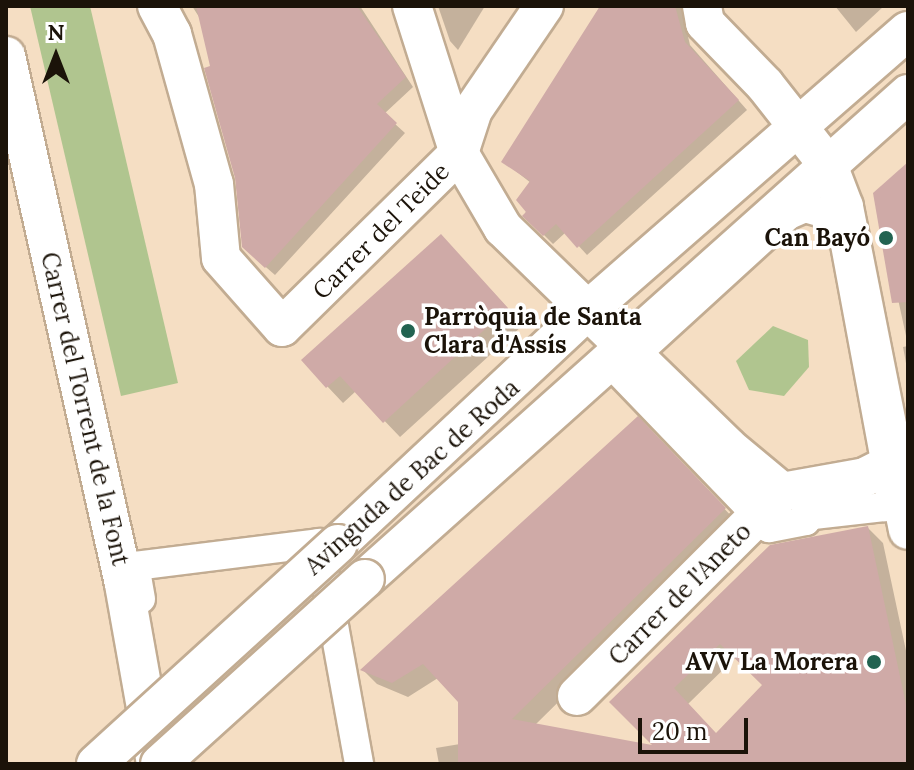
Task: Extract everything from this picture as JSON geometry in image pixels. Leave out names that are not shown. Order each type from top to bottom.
[{"type":"street","name":"Carrer del Teide","points":[[157,6],[172,34],[214,184],[221,258],[282,327],[459,153],[473,110],[544,6]]},
{"type":"street","points":[[412,6],[459,153],[503,228],[558,286],[589,309],[631,348],[728,447],[770,504],[865,477],[891,464]]},
{"type":"street","points":[[702,6],[705,23],[800,127],[828,165],[844,207],[891,464]]},
{"type":"street","name":"Avinguda de Bac de Roda","points":[[96,764],[338,544],[589,309],[908,31]]},
{"type":"street","name":"Carrer del Torrent de la Font","points":[[6,56],[124,584],[158,764]]},
{"type":"street","name":"Avinguda de Bac de Roda","points":[[158,764],[631,348],[908,94]]},
{"type":"street","points":[[631,348],[789,215],[805,208],[821,209],[836,219],[843,234],[891,464],[908,530]]},
{"type":"street","name":"Carrer de l'Aneto","points":[[577,696],[770,504]]},
{"type":"street","points":[[172,764],[135,566],[319,543],[359,764]]},
{"type":"green space","points":[[30,6],[90,6],[178,383],[121,396]]},
{"type":"green space","points":[[773,326],[808,340],[809,367],[784,396],[749,390],[736,361]]},
{"type":"building","points":[[196,6],[357,6],[406,77],[377,104],[397,123],[265,268],[242,247],[235,178],[204,68],[210,66]]},
{"type":"building","points":[[600,6],[675,6],[685,42],[739,100],[577,248],[556,224],[543,236],[522,216],[526,212],[516,200],[530,181],[501,162]]},
{"type":"building","points":[[908,162],[908,302],[892,303],[873,193]]},
{"type":"building","name":"Parròquia de Santa Clara d'Assís","points":[[441,234],[508,308],[383,423],[340,376],[326,388],[301,360]]},
{"type":"building","points":[[638,416],[726,508],[512,719],[652,745],[609,702],[770,545],[868,526],[908,714],[908,764],[458,764],[458,702],[423,664],[392,683],[360,670]],"holes":[[[720,644],[762,685],[716,733],[674,688]]]},
{"type":"place","name":"Can Bayó","points":[[886,238]]},
{"type":"place","name":"Parròquia de Santa Clara d'Assís","points":[[408,331]]},
{"type":"place","name":"AVV La Morera","points":[[874,662]]}]
